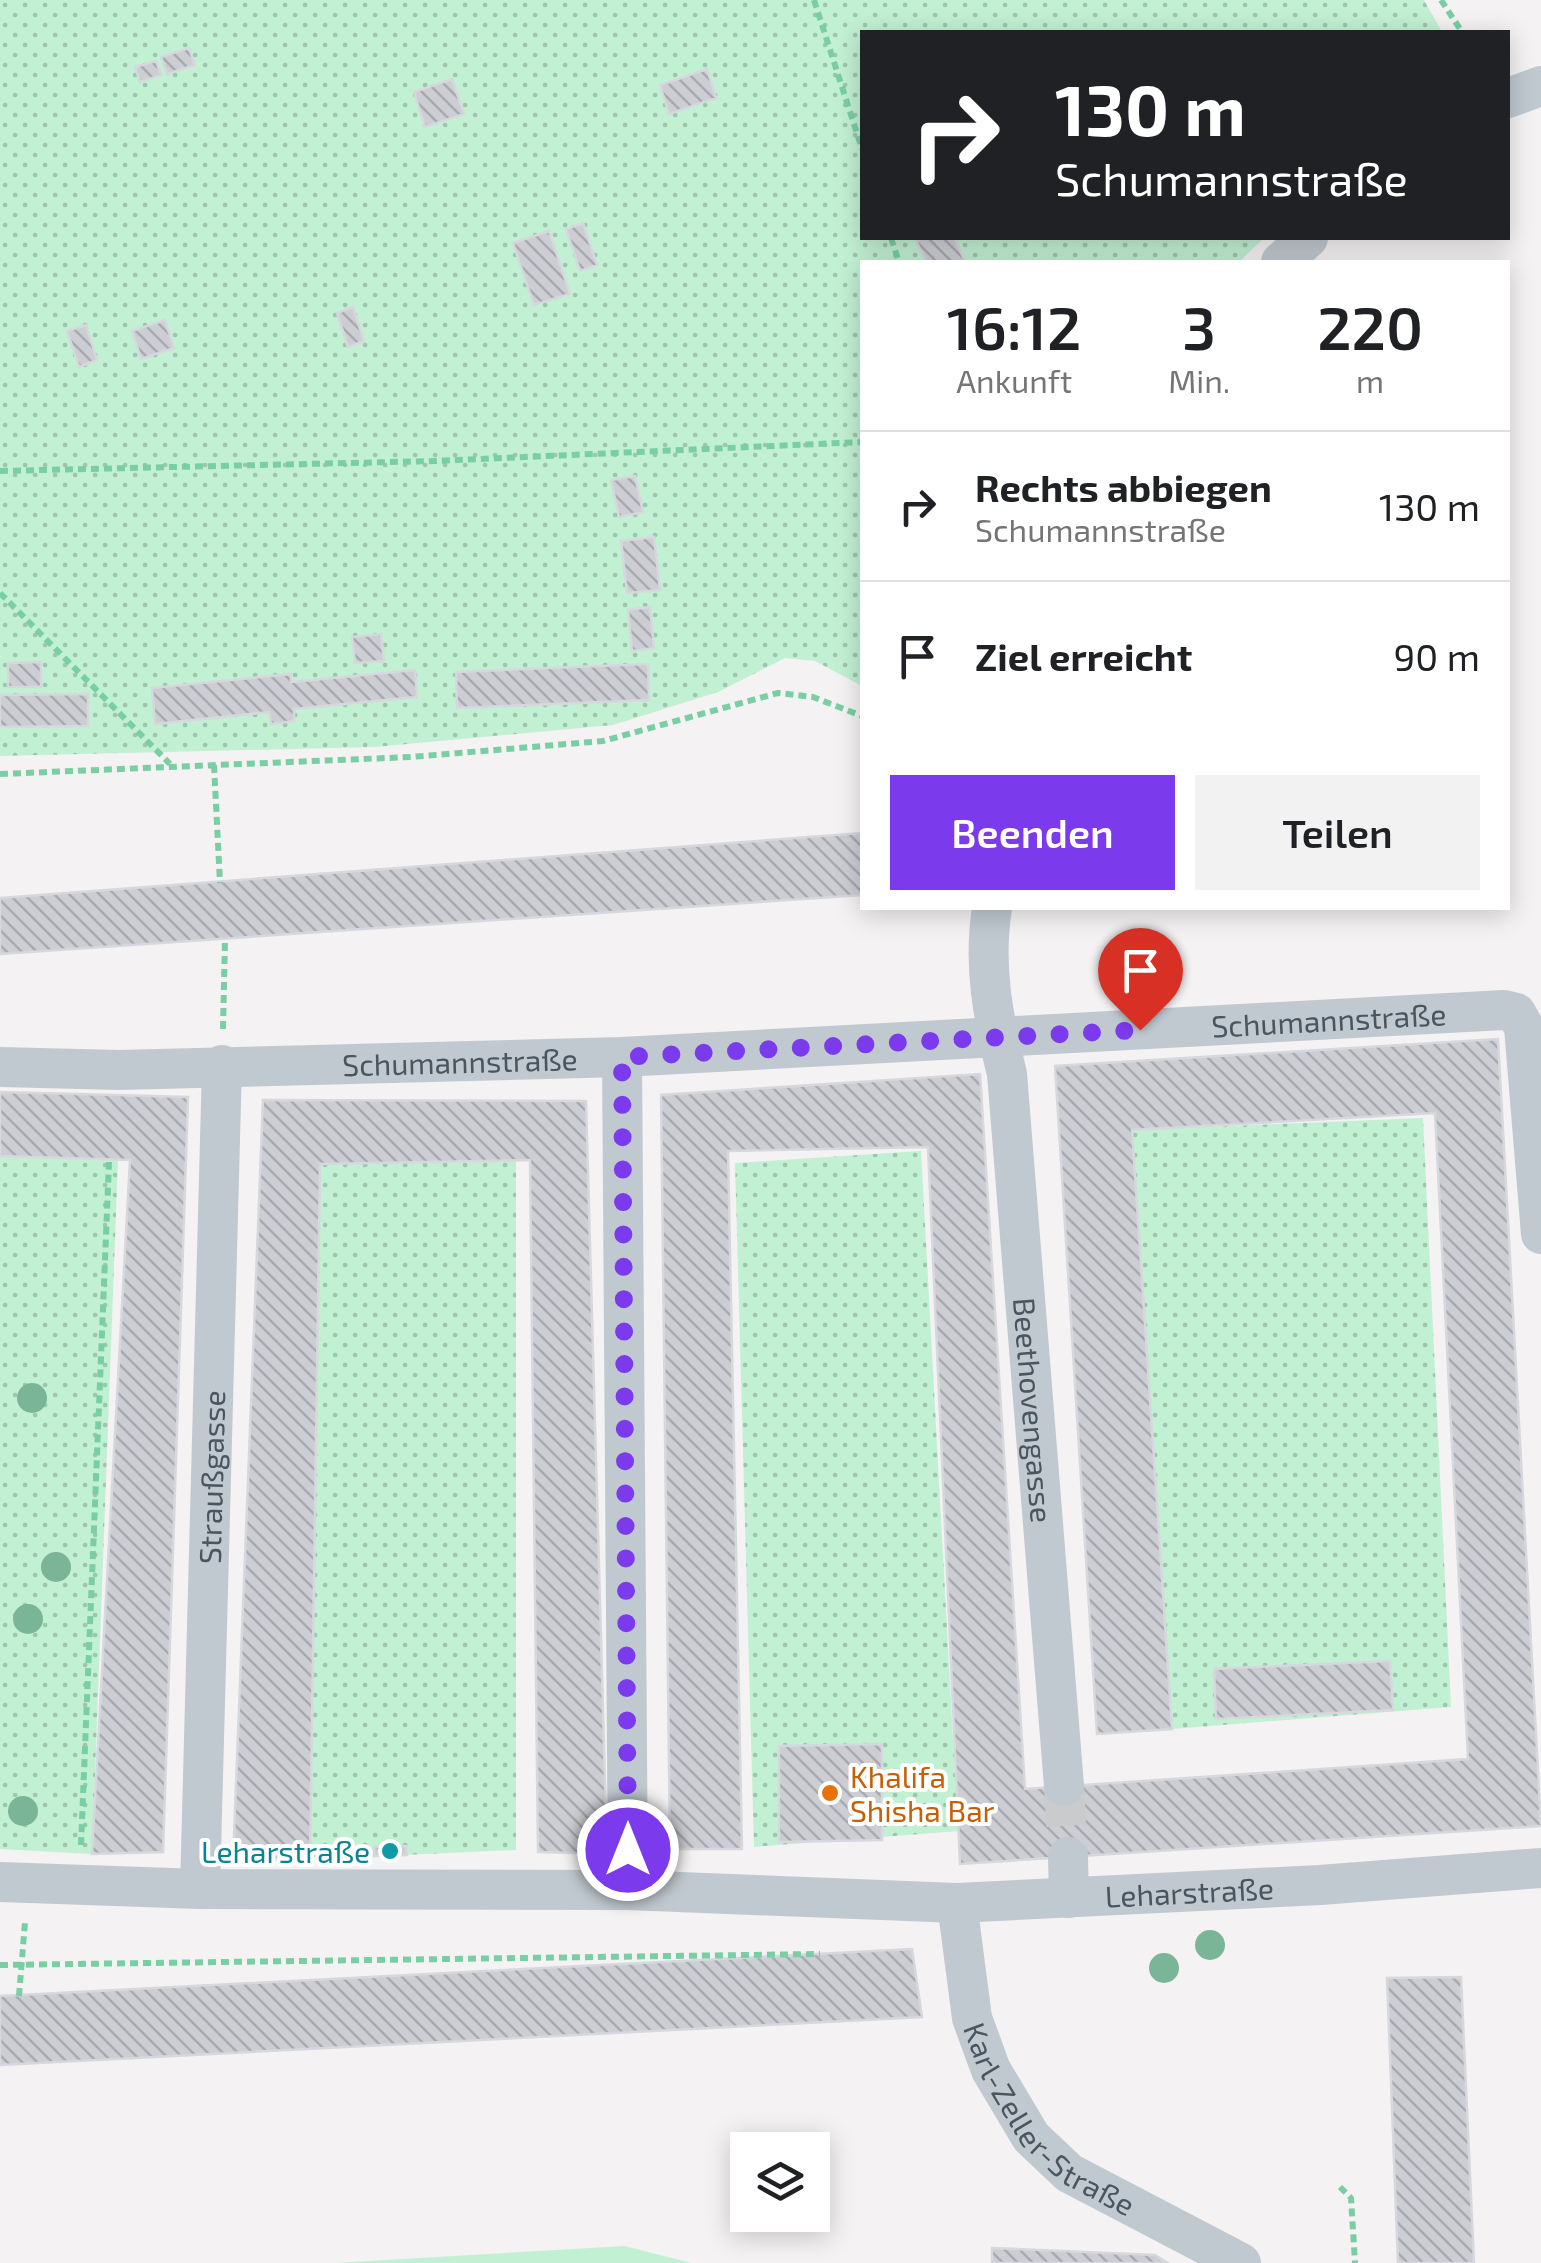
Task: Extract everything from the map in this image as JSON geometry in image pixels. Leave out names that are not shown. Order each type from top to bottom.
[{"type":"street","points":[[1510,97],[1541,86]]},
{"type":"street","points":[[1283,260],[1306,240]]},
{"type":"street","name":"Beethovengasse","points":[[992,910],[987,942],[988,990],[1007,1074],[1064,1786]]},
{"type":"street","name":"Schumannstraße","points":[[0,1067],[119,1070],[622,1057],[1504,1010],[1516,1013],[1524,1028],[1541,1234]]},
{"type":"street","points":[[622,1057],[628,1890]]},
{"type":"street","name":"Straußgasse","points":[[200,1889],[222,1065]]},
{"type":"street","points":[[1068,1857],[1069,1898]]},
{"type":"street","name":"Leharstraße","points":[[15,1882],[200,1889],[628,1890],[957,1903],[1541,1868]]},
{"type":"street","name":"Karl-Zeller-Straße","points":[[957,1903],[972,2018],[991,2070],[1030,2137],[1069,2173],[1241,2263]]},
{"type":"path","points":[[814,0],[860,143]]},
{"type":"path","points":[[1441,0],[1461,30]]},
{"type":"path","points":[[0,471],[435,461],[860,442]]},
{"type":"path","points":[[0,593],[170,764]]},
{"type":"path","points":[[0,774],[411,757],[602,741],[778,693],[813,697],[860,715]]},
{"type":"path","points":[[214,765],[220,883]]},
{"type":"path","points":[[222,1065],[225,940]]},
{"type":"path","points":[[81,1861],[89,1773],[109,1162]]},
{"type":"path","points":[[100,1386],[111,1385]]},
{"type":"path","points":[[94,1529],[107,1529]]},
{"type":"path","points":[[15,1882],[21,1964],[18,1996]]},
{"type":"path","points":[[0,1965],[820,1954]]},
{"type":"path","points":[[1340,2186],[1351,2198],[1355,2263]]},
{"type":"green space","points":[[0,0],[1424,0],[1441,30],[860,30],[860,240],[1262,240],[1241,260],[860,260],[860,685],[815,661],[785,658],[718,692],[613,725],[375,747],[0,756]]},
{"type":"green space","points":[[1423,1118],[1451,1707],[1172,1729],[1132,1130]]},
{"type":"green space","points":[[921,1151],[958,1831],[754,1847],[735,1163]]},
{"type":"green space","points":[[0,1156],[118,1159],[92,1854],[0,1849]]},
{"type":"green space","points":[[516,1161],[516,1850],[310,1859],[320,1164]]},
{"type":"green space","points":[[625,2246],[691,2263],[335,2263]]},
{"type":"building","points":[[189,48],[195,65],[167,74],[161,57]]},
{"type":"building","points":[[156,61],[161,75],[140,82],[135,67]]},
{"type":"building","points":[[707,69],[716,98],[669,114],[660,85]]},
{"type":"building","points":[[452,79],[464,114],[425,127],[414,92]]},
{"type":"building","points":[[583,223],[597,265],[580,271],[566,229]]},
{"type":"building","points":[[549,231],[570,294],[534,305],[513,243]]},
{"type":"building","points":[[916,240],[956,240],[964,260],[925,260]]},
{"type":"building","points":[[353,307],[364,341],[348,347],[337,313]]},
{"type":"building","points":[[165,320],[174,348],[141,359],[132,331]]},
{"type":"building","points":[[86,325],[97,360],[79,367],[67,331]]},
{"type":"building","points":[[635,476],[643,512],[619,517],[611,480]]},
{"type":"building","points":[[654,537],[660,590],[627,593],[621,541]]},
{"type":"building","points":[[650,607],[654,648],[632,651],[628,610]]},
{"type":"building","points":[[381,634],[384,661],[355,663],[352,637]]},
{"type":"building","points":[[41,662],[41,687],[8,687],[8,663]]},
{"type":"building","points":[[648,664],[649,700],[457,708],[456,672]]},
{"type":"building","points":[[415,670],[417,697],[294,709],[294,721],[271,724],[269,712],[155,724],[152,688],[291,674],[291,682]]},
{"type":"building","points":[[88,694],[88,726],[0,727],[0,695]]},
{"type":"building","points":[[860,833],[860,895],[0,954],[0,898]]},
{"type":"building","points":[[1498,1039],[1541,1826],[960,1864],[928,1147],[728,1151],[742,1849],[670,1849],[661,1095],[980,1074],[1025,1789],[1468,1759],[1435,1113],[1132,1130],[1172,1729],[1097,1734],[1055,1066]]},
{"type":"building","points":[[0,1092],[188,1097],[163,1852],[92,1854],[130,1160],[0,1156]]},
{"type":"building","points":[[263,1100],[586,1101],[607,1854],[538,1852],[530,1160],[320,1164],[310,1859],[233,1861]]},
{"type":"building","points":[[1390,1661],[1393,1710],[1216,1719],[1214,1669]]},
{"type":"building","name":"Khalifa Shisha Bar","points":[[882,1744],[882,1840],[779,1842],[779,1746]]},
{"type":"building","name":"Leharstraße","points":[[406,1846],[407,1855],[374,1856],[374,1847]]},
{"type":"building","points":[[912,1949],[922,2017],[0,2065],[0,1996]]},
{"type":"building","points":[[1461,1977],[1474,2263],[1398,2263],[1387,1978]]},
{"type":"building","points":[[992,2248],[1155,2255],[1168,2263],[992,2263]]},
{"type":"tunnel","points":[[1064,1786],[1068,1857]]},
{"type":"place","name":"Khalifa Shisha Bar","points":[[830,1793]]},
{"type":"place","name":"Leharstraße","points":[[390,1851]]},
{"type":"route","points":[[628,1850],[622,1057],[1140,1030]]}]
